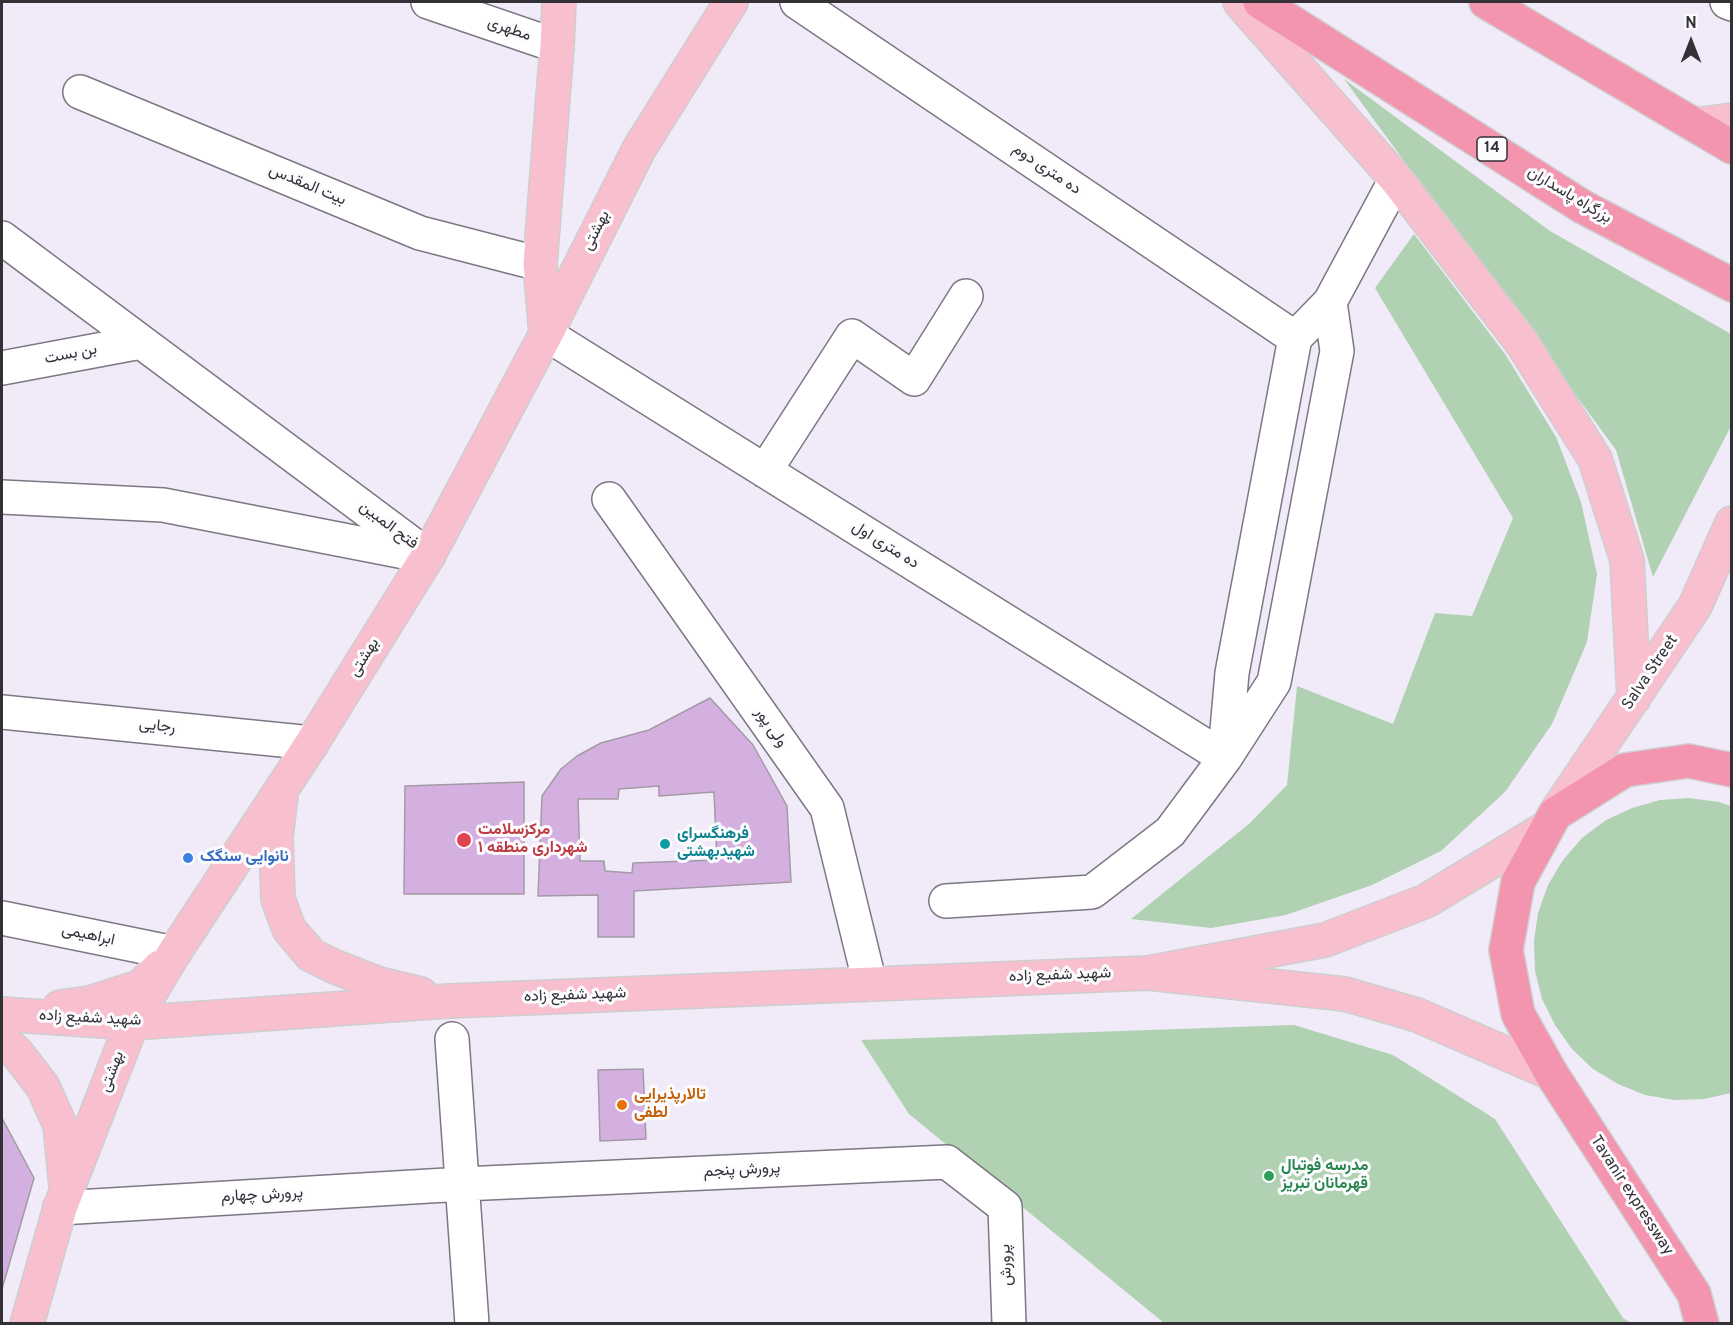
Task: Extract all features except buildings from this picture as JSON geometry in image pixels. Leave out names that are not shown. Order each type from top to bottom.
[{"type":"highway","name":"بزرگراه پاسداران","points":[[1260,2],[1583,207],[1731,285]]},
{"type":"highway","points":[[1485,2],[1731,147]]},
{"type":"highway","points":[[1552,820],[1625,770],[1689,761],[1731,770]]},
{"type":"highway","name":"Tavanir expressway","points":[[1552,820],[1518,882],[1506,950],[1518,1014],[1551,1073],[1694,1294],[1702,1323]]},
{"type":"main road","points":[[546,334],[540,264],[559,2]]},
{"type":"main road","name":"بهشتی","points":[[27,1323],[63,1200],[132,1023],[174,953],[312,743],[428,556],[546,334],[639,148],[731,2]]},
{"type":"main road","points":[[1240,2],[1396,179],[1522,343],[1595,459],[1627,560],[1634,698]]},
{"type":"main road","points":[[1695,125],[1731,120]]},
{"type":"main road","name":"Salva Street","points":[[1552,820],[1695,606],[1731,523]]},
{"type":"main road","points":[[281,788],[276,837],[278,899],[289,929],[310,955],[333,966],[379,984],[448,1001]]},
{"type":"main road","points":[[1148,973],[1325,940],[1426,901],[1552,820]]},
{"type":"main road","name":"شهید شفیع زاده","points":[[2,1013],[90,1003],[140,987],[174,953]]},
{"type":"main road","points":[[1148,973],[1345,994],[1418,1015],[1551,1073]]},
{"type":"main road","name":"شهید شفیع زاده","points":[[2,1013],[132,1023],[448,1001],[1148,973]]},
{"type":"main road","points":[[2,1040],[17,1053],[43,1087],[60,1125],[63,1200]]},
{"type":"street","name":"مطهری","points":[[428,2],[557,46]]},
{"type":"street","name":"ده متری دوم","points":[[797,2],[1295,338]]},
{"type":"street","points":[[1727,2],[1731,4]]},
{"type":"street","name":"بیت المقدس","points":[[80,92],[420,233],[540,264]]},
{"type":"street","points":[[1225,758],[1232,673],[1295,338],[1330,302],[1396,179]]},
{"type":"street","name":"فتح المبین","points":[[2,238],[428,556]]},
{"type":"street","points":[[765,471],[852,336],[914,379],[966,296]]},
{"type":"street","points":[[946,901],[1092,892],[1170,832],[1225,758],[1274,682],[1337,351],[1330,302]]},
{"type":"street","name":"ده متری اول","points":[[546,334],[1225,758]]},
{"type":"street","name":"بن بست","points":[[2,368],[141,342]]},
{"type":"street","name":"فتح المبین","points":[[2,497],[163,505],[428,556]]},
{"type":"street","name":"ولی پور","points":[[609,499],[827,808],[870,984]]},
{"type":"street","name":"رجایی","points":[[2,712],[312,743]]},
{"type":"street","name":"ابراهیمی","points":[[2,918],[174,953]]},
{"type":"street","points":[[452,1040],[472,1323]]},
{"type":"street","name":"پرورش پنجم","points":[[463,1184],[947,1162],[1005,1207]]},
{"type":"street","name":"پرورش چهارم","points":[[63,1200],[463,1184]]},
{"type":"street","name":"پرورش","points":[[1005,1207],[1009,1323]]},
{"type":"green space","points":[[1344,79],[1550,231],[1731,334],[1731,426],[1653,577],[1616,450]]},
{"type":"green space","points":[[1414,234],[1505,354],[1556,437],[1581,502],[1597,574],[1587,642],[1552,724],[1505,792],[1441,851],[1372,885],[1286,915],[1211,928],[1131,919],[1250,823],[1287,785],[1297,686],[1393,724],[1435,613],[1472,616],[1513,518],[1375,288]]},
{"type":"green space","points":[[1689,798],[1731,806],[1731,1093],[1704,1099],[1674,1100],[1645,1095],[1618,1084],[1593,1069],[1572,1049],[1555,1025],[1542,999],[1535,971],[1534,941],[1538,913],[1548,885],[1563,860],[1582,838],[1606,820],[1632,808],[1660,800]]},
{"type":"green space","points":[[1294,1025],[1393,1055],[1495,1119],[1623,1318],[1631,1323],[1164,1323],[909,1114],[861,1040]]},
{"type":"place","name":"مرکزسلامت شهرداری منطقه ۱","points":[[464,840]]},
{"type":"place","name":"فرهنگسرای شهیدبهشتی","points":[[665,844]]},
{"type":"place","name":"نانوایی سنگک","points":[[188,858]]},
{"type":"place","name":"تالارپذیرایی لطفی","points":[[622,1105]]},
{"type":"place","name":"مدرسه فوتبال قهرمانان تبریز","points":[[1269,1176]]}]
